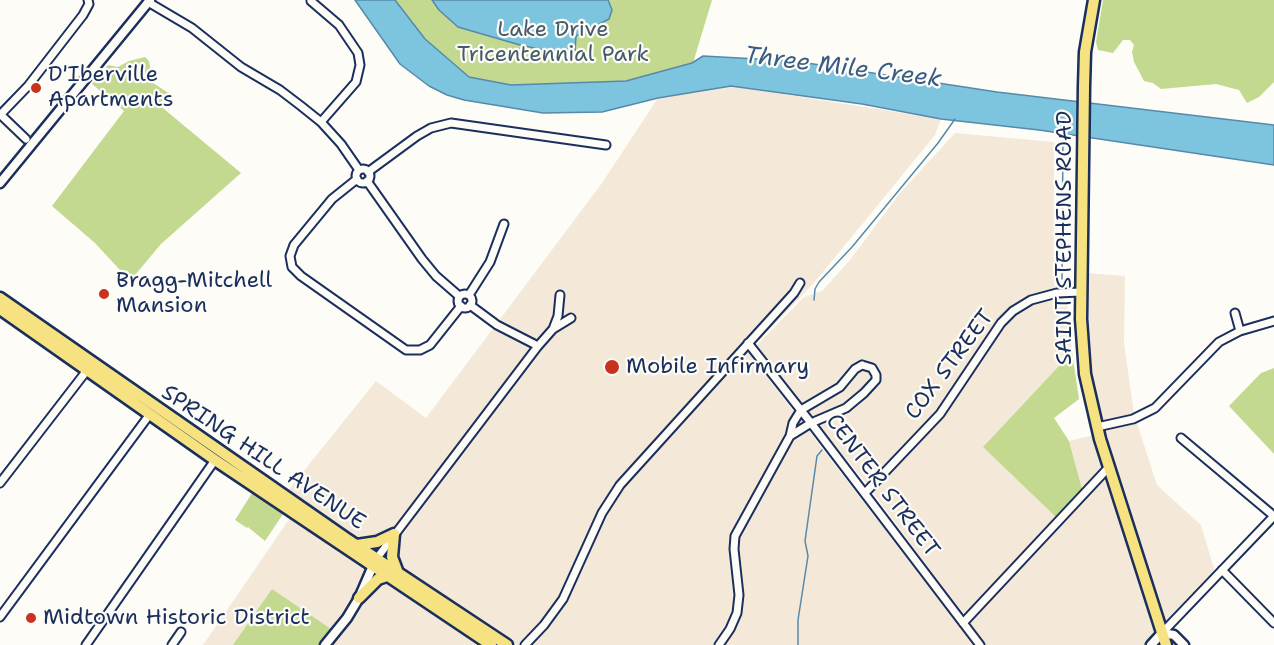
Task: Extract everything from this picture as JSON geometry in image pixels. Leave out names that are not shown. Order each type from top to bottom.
[{"type":"main road","name":"SAINT STEPHENS ROAD","points":[[1094,0],[1084,52],[1081,319],[1085,374],[1097,427],[1166,645]]},
{"type":"main road","name":"SPRING HILL AVENUE","points":[[0,298],[150,414],[215,460],[374,562],[491,645]]},
{"type":"main road","name":"SPRING HILL AVENUE","points":[[0,309],[357,545],[374,562]]},
{"type":"main road","points":[[357,545],[377,542],[394,534]]},
{"type":"main road","points":[[359,598],[378,579],[393,575],[394,534]]},
{"type":"main road","name":"SPRING HILL AVENUE","points":[[393,575],[507,645]]},
{"type":"street","points":[[26,140],[1,115],[28,86],[83,15],[88,0]]},
{"type":"street","points":[[0,183],[149,1],[192,28],[241,67],[280,90],[321,122],[341,144],[359,170]]},
{"type":"street","points":[[311,1],[339,25],[351,39],[358,53],[360,65],[356,82],[321,122]]},
{"type":"street","points":[[367,181],[369,172],[430,128],[451,123],[606,145]]},
{"type":"street","points":[[359,170],[369,172]]},
{"type":"street","points":[[357,179],[356,175],[359,170]]},
{"type":"street","points":[[357,179],[363,183],[367,181]]},
{"type":"street","points":[[357,179],[332,199],[294,245],[290,256],[292,267],[301,276],[406,350],[420,350],[430,345],[460,306]]},
{"type":"street","points":[[367,181],[429,268],[459,296]]},
{"type":"street","points":[[469,295],[490,262],[504,224]]},
{"type":"street","points":[[525,645],[544,625],[563,599],[602,513],[620,485],[794,293],[800,283]]},
{"type":"street","name":"COX STREET","points":[[865,493],[940,414],[1001,323],[1013,311],[1031,300],[1048,295],[1081,292]]},
{"type":"street","points":[[460,306],[465,308],[470,305],[472,301],[469,295]]},
{"type":"street","points":[[459,296],[469,295]]},
{"type":"street","points":[[553,329],[560,306],[560,295]]},
{"type":"street","points":[[459,296],[460,306]]},
{"type":"street","points":[[470,305],[498,325],[538,346]]},
{"type":"street","points":[[1235,313],[1240,331]]},
{"type":"street","points":[[325,645],[347,618],[359,598],[374,562],[394,534],[538,346],[553,329],[571,318]]},
{"type":"street","points":[[1097,427],[1133,418],[1155,408],[1219,342],[1240,331],[1274,321]]},
{"type":"street","name":"CENTER STREET","points":[[748,343],[980,645]]},
{"type":"street","points":[[719,645],[737,613],[739,595],[734,549],[735,535],[790,436],[793,423],[801,410],[840,387],[858,366],[868,365],[872,368],[876,380],[846,408],[811,423],[790,436]]},
{"type":"street","points":[[0,483],[89,367]]},
{"type":"street","points":[[0,616],[150,414]]},
{"type":"street","points":[[1151,645],[1274,516],[1182,438]]},
{"type":"street","points":[[86,645],[215,460]]},
{"type":"street","points":[[963,623],[1109,467]]},
{"type":"street","points":[[1222,570],[1274,623]]},
{"type":"street","points":[[172,645],[181,632]]},
{"type":"street","points":[[1162,633],[1174,635],[1184,645]]},
{"type":"shaded area","name":"Mobile Infirmary","points":[[731,86],[941,119],[935,135],[812,285],[748,352],[974,645],[518,645],[286,493],[376,381],[426,418],[602,183],[658,98]]},
{"type":"shaded area","points":[[955,133],[1054,142],[1054,284],[1067,305],[1072,352],[983,447],[1082,489],[1069,441],[1103,433],[1092,372],[1086,273],[1125,276],[1124,343],[1134,414],[1157,485],[1201,525],[1215,572],[1159,630],[1163,645],[985,645],[866,483],[801,404],[757,345],[804,297],[822,291],[850,260],[899,194]]},
{"type":"shaded area","points":[[292,515],[487,645],[203,645]]},
{"type":"green space","name":"Lake Drive Tricentennial Park","points":[[395,0],[712,0],[693,63],[626,81],[511,85],[469,77],[425,39]]},
{"type":"green space","points":[[1103,0],[1274,0],[1274,82],[1259,97],[1247,103],[1239,90],[1216,84],[1161,89],[1153,83],[1144,81],[1134,62],[1132,52],[1134,45],[1130,40],[1123,40],[1113,53],[1098,50],[1096,42]]},
{"type":"green space","points":[[145,57],[149,61],[153,83],[170,94],[158,104],[241,173],[161,244],[130,281],[95,243],[52,206],[124,111],[92,84],[108,65],[118,67],[129,61]]},
{"type":"green space","points":[[1072,352],[1079,399],[1054,418],[1069,441],[1082,489],[1056,517],[983,447]]},
{"type":"green space","points":[[1274,368],[1274,454],[1229,406],[1261,373]]},
{"type":"green space","points":[[254,490],[285,511],[265,541],[235,520]]},
{"type":"green space","points":[[272,589],[331,629],[319,645],[233,645]]},
{"type":"water","points":[[355,0],[395,0],[425,39],[469,77],[511,85],[626,81],[692,63],[703,56],[794,61],[997,92],[1274,125],[1274,165],[1039,130],[941,119],[862,104],[731,86],[658,98],[602,112],[543,113],[464,100],[429,86],[400,64]]},
{"type":"water","points":[[432,0],[608,0],[612,10],[609,19],[576,36],[575,52],[562,54],[520,45],[458,27],[439,10]]},
{"type":"waterway","points":[[814,300],[815,289],[819,282],[852,247],[938,143],[955,119]]},
{"type":"waterway","points":[[1062,279],[1063,133]]},
{"type":"waterway","points":[[798,645],[798,620],[808,556],[805,541],[817,456],[822,450]]},
{"type":"place","name":"D'Iberville Apartments","points":[[36,88]]},
{"type":"place","name":"Bragg-Mitchell Mansion","points":[[104,294]]},
{"type":"place","name":"Mobile Infirmary","points":[[612,367]]},
{"type":"place","name":"Midtown Historic District","points":[[31,618]]},
{"type":"water label","name":"Three Mile Creek","points":[[843,68]]}]
